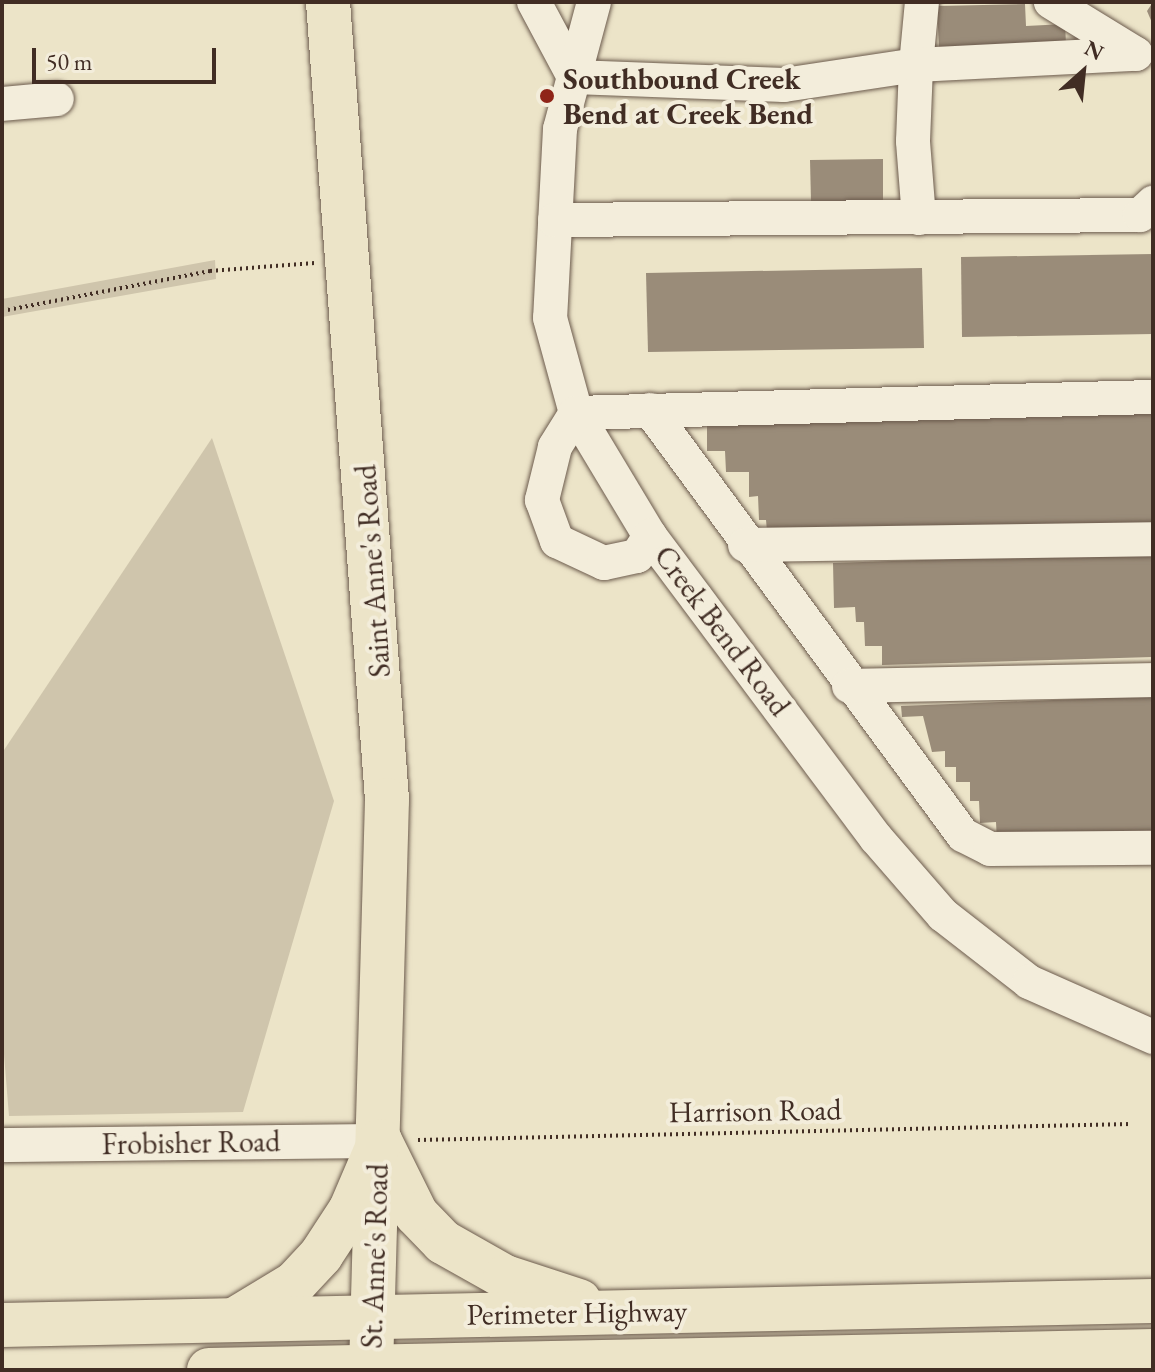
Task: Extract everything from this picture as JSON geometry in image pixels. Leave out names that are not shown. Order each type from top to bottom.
[{"type":"main road","name":"Saint Anne's Road","points":[[328,2],[350,261],[386,775],[380,1141]]},
{"type":"main road","points":[[380,1141],[416,1214],[443,1242],[505,1277],[612,1312]]},
{"type":"main road","points":[[234,1320],[295,1283],[321,1255],[351,1209],[380,1141]]},
{"type":"main road","name":"St. Anne's Road","points":[[371,1368],[380,1141]]},
{"type":"main road","name":"Perimeter Highway","points":[[2,1325],[1153,1301]]},
{"type":"main road","name":"Perimeter Highway","points":[[209,1370],[521,1367],[1153,1351]]},
{"type":"street","points":[[534,2],[574,77],[784,85],[916,65],[1144,60]]},
{"type":"street","name":"Creek Bend Road","points":[[594,2],[560,129],[550,318],[576,413],[650,536],[876,838],[943,915],[1029,982],[1153,1037]]},
{"type":"street","points":[[919,218],[913,141],[922,2]]},
{"type":"street","points":[[1051,2],[1144,60]]},
{"type":"street","points":[[2,104],[57,99]]},
{"type":"street","points":[[555,220],[1140,215],[1153,203]]},
{"type":"street","points":[[650,536],[637,556],[604,563],[557,541],[542,500],[555,447],[576,413],[1153,397]]},
{"type":"street","points":[[650,410],[945,817],[976,843],[990,849],[1153,848]]},
{"type":"street","points":[[745,545],[1153,539]]},
{"type":"street","points":[[849,686],[1153,680]]},
{"type":"street","name":"Frobisher Road","points":[[2,1145],[380,1141]]},
{"type":"path","points":[[2,311],[210,271],[350,261]]},
{"type":"path","name":"Harrison Road","points":[[380,1141],[1131,1124]]},
{"type":"shaded area","points":[[215,260],[216,279],[2,317],[2,299]]},
{"type":"shaded area","points":[[212,438],[334,801],[243,1112],[9,1116],[2,1030],[2,753]]},
{"type":"building","points":[[1153,2],[1153,25],[1147,11]]},
{"type":"building","points":[[1025,4],[1026,26],[1065,24],[1066,44],[939,48],[937,6]]},
{"type":"building","points":[[883,159],[883,201],[811,201],[810,160]]},
{"type":"building","points":[[1153,254],[1153,334],[962,337],[961,257]]},
{"type":"building","points":[[922,268],[924,348],[648,352],[646,273]]},
{"type":"building","points":[[1153,406],[1153,524],[767,531],[766,520],[759,520],[758,496],[749,497],[749,472],[726,472],[725,451],[707,451],[707,414]]},
{"type":"building","points":[[1153,552],[1153,657],[882,665],[882,646],[865,646],[864,622],[856,622],[855,607],[834,608],[833,563]]},
{"type":"building","points":[[1153,696],[1153,835],[997,842],[996,822],[980,823],[979,801],[970,801],[970,782],[956,782],[956,767],[945,767],[945,751],[932,752],[923,716],[902,717],[901,706]]},
{"type":"place","name":"Southbound Creek Bend at Creek Bend","points":[[547,96]]}]
